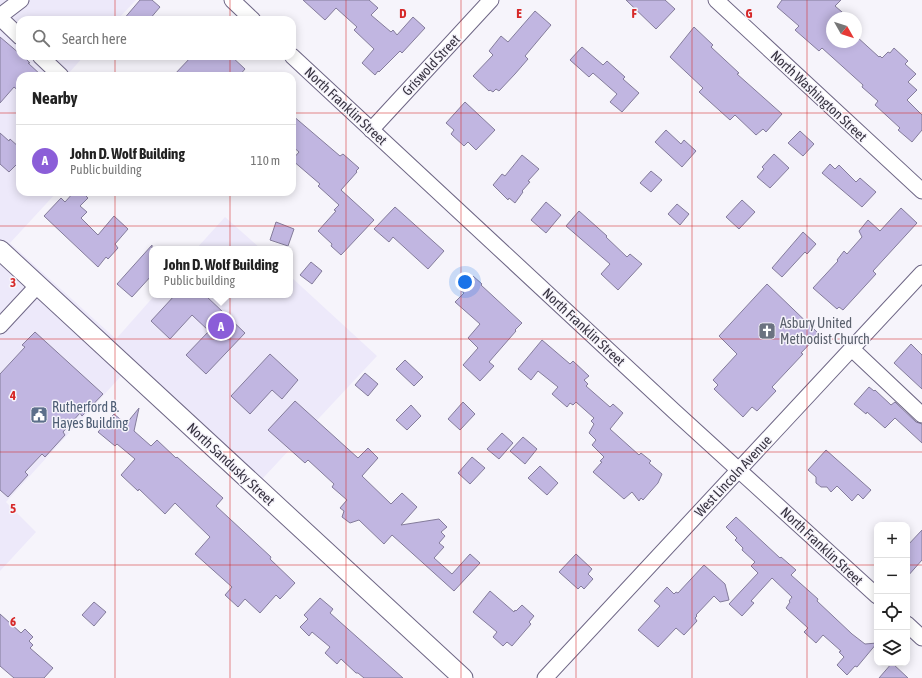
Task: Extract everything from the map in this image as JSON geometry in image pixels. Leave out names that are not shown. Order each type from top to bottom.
[{"type":"street","points":[[16,33],[0,17],[21,0]]},
{"type":"street","points":[[232,0],[249,16]]},
{"type":"street","name":"Griswold Street","points":[[371,130],[491,0]]},
{"type":"street","name":"North Washington Street","points":[[716,0],[922,191]]},
{"type":"street","points":[[44,60],[57,72]]},
{"type":"street","name":"North Franklin Street","points":[[296,60],[875,594]]},
{"type":"street","name":"North Sandusky Street","points":[[0,250],[463,678]]},
{"type":"street","name":"West Lincoln Avenue","points":[[545,678],[922,273]]},
{"type":"street","points":[[0,326],[38,285]]},
{"type":"street","points":[[852,349],[922,415]]},
{"type":"street","points":[[910,627],[922,638]]},
{"type":"shaded area","points":[[0,0],[136,0],[121,16],[16,16],[16,60],[80,60],[70,72],[16,72],[16,196],[53,196],[10,243],[116,339],[152,298],[293,298],[293,279],[377,356],[251,491],[122,375],[6,502],[36,532],[0,571]]},
{"type":"shaded area","points":[[225,217],[258,246],[199,246]]},
{"type":"building","points":[[140,0],[152,0],[160,7],[152,16],[126,16]]},
{"type":"building","points":[[303,0],[369,0],[378,8],[371,15],[391,32],[393,30],[397,35],[413,17],[425,28],[402,53],[400,51],[375,75],[362,63],[374,49],[354,30],[357,27],[336,8],[325,20]]},
{"type":"building","points":[[626,0],[665,0],[675,9],[656,29]]},
{"type":"building","points":[[782,0],[841,0],[835,6],[842,12],[826,12],[826,48],[862,48],[862,41],[879,57],[880,56],[882,58],[888,52],[890,53],[894,48],[908,61],[905,64],[916,74],[908,82],[917,90],[907,100],[922,115],[922,130],[912,142],[898,130],[900,128],[875,105],[878,101],[862,87],[863,85],[822,48],[819,51],[795,30],[799,26],[777,7]]},
{"type":"building","points":[[535,11],[551,25],[525,56],[528,59],[515,74],[499,91],[496,89],[493,92],[490,90],[489,91],[473,76],[493,55],[489,51],[501,36],[508,42]]},
{"type":"building","points":[[694,27],[713,45],[711,47],[739,73],[737,74],[782,114],[766,132],[763,129],[756,135],[735,115],[730,120],[699,92],[703,88],[670,57]]},
{"type":"building","points":[[0,37],[16,51],[16,60],[27,60],[30,63],[28,63],[38,72],[16,72],[16,89],[14,87],[0,103]]},
{"type":"building","points":[[582,47],[603,65],[607,61],[625,77],[623,79],[639,93],[622,112],[610,102],[617,94],[593,73],[589,77],[570,60]]},
{"type":"building","points":[[188,60],[235,60],[245,69],[242,72],[177,72]]},
{"type":"building","points":[[465,102],[495,130],[476,150],[468,142],[464,146],[451,134],[454,130],[446,123]]},
{"type":"building","points":[[296,118],[340,156],[343,154],[359,168],[341,190],[374,220],[341,255],[318,231],[336,211],[334,210],[339,205],[318,186],[320,184],[296,163],[296,155],[299,152],[296,149]]},
{"type":"building","points":[[666,130],[681,144],[684,140],[696,151],[682,167],[655,142]]},
{"type":"building","points":[[800,131],[814,144],[803,156],[788,143]]},
{"type":"building","points":[[0,133],[9,141],[10,139],[16,144],[16,165],[9,172],[0,164]]},
{"type":"building","points":[[774,154],[789,168],[770,188],[757,177],[764,169],[762,167]]},
{"type":"building","points":[[522,155],[539,169],[528,181],[530,182],[522,191],[523,192],[515,203],[509,198],[508,200],[493,185],[502,174],[505,176]]},
{"type":"building","points":[[830,164],[835,169],[839,165],[856,182],[860,178],[876,192],[862,207],[822,173]]},
{"type":"building","points":[[651,171],[662,180],[651,192],[640,183]]},
{"type":"building","points":[[70,196],[86,196],[88,198],[80,206],[87,212],[81,218],[98,235],[114,216],[128,229],[115,244],[118,248],[108,259],[106,257],[98,267],[44,216],[61,198],[65,202]]},
{"type":"building","points":[[742,200],[755,212],[739,229],[726,217]]},
{"type":"building","points":[[546,202],[561,215],[546,233],[531,220]]},
{"type":"building","points":[[677,204],[689,214],[680,225],[668,214]]},
{"type":"building","points":[[395,207],[444,251],[428,269],[393,237],[389,242],[374,229]]},
{"type":"building","points":[[901,208],[917,223],[873,271],[876,274],[843,310],[839,307],[837,309],[813,288],[838,261],[837,260],[844,251],[847,254],[862,237],[859,231],[868,220],[880,231]]},
{"type":"building","points":[[579,211],[607,236],[606,237],[627,257],[630,254],[642,264],[618,290],[601,274],[610,264],[566,226]]},
{"type":"building","points":[[276,222],[294,229],[288,246],[270,240]]},
{"type":"building","points":[[803,232],[816,244],[807,254],[805,252],[782,277],[772,268]]},
{"type":"building","points":[[149,248],[149,278],[132,297],[117,284]]},
{"type":"building","points":[[311,262],[322,271],[312,284],[300,275]]},
{"type":"building","points":[[473,276],[522,323],[489,362],[494,366],[480,381],[463,365],[478,348],[468,338],[480,324],[455,302],[464,293],[460,290]]},
{"type":"building","points":[[767,284],[819,334],[801,353],[803,354],[772,387],[776,391],[757,411],[752,407],[743,417],[714,389],[718,385],[713,380],[737,354],[719,336]]},
{"type":"building","points":[[172,298],[208,298],[245,333],[206,374],[186,355],[209,331],[192,315],[170,339],[151,321]]},
{"type":"building","name":"Rutherford B. Hayes Building","points":[[35,332],[103,394],[82,416],[80,413],[63,432],[65,435],[45,457],[42,454],[25,472],[28,475],[8,497],[0,490],[0,374],[25,347],[22,345]]},
{"type":"building","points":[[542,340],[570,364],[573,361],[589,376],[584,380],[588,384],[586,386],[610,407],[613,404],[623,413],[610,429],[639,455],[641,453],[651,461],[649,463],[662,474],[658,483],[643,500],[641,498],[639,501],[632,492],[624,499],[593,472],[602,462],[600,461],[604,457],[592,445],[596,440],[589,433],[594,424],[591,421],[594,418],[576,402],[573,405],[570,403],[567,407],[552,394],[558,387],[538,371],[531,380],[518,369]]},
{"type":"building","points":[[911,344],[922,355],[922,389],[894,363]]},
{"type":"building","points":[[270,354],[298,380],[282,399],[272,390],[250,414],[231,396]]},
{"type":"building","points":[[405,360],[423,377],[414,386],[396,369]]},
{"type":"building","points":[[365,373],[378,384],[368,396],[355,385]]},
{"type":"building","points":[[869,387],[874,391],[875,390],[891,405],[895,402],[916,422],[922,424],[922,443],[895,418],[885,428],[867,412],[866,414],[854,404]]},
{"type":"building","points":[[295,401],[358,458],[368,448],[378,458],[362,476],[391,504],[402,493],[417,507],[401,525],[439,519],[447,527],[441,532],[445,536],[439,543],[444,547],[434,558],[452,574],[470,554],[480,563],[454,591],[392,535],[384,544],[359,520],[350,523],[342,517],[344,511],[340,508],[347,500],[332,487],[334,484],[308,460],[305,463],[268,430]]},
{"type":"building","points":[[463,402],[475,414],[460,430],[448,419]]},
{"type":"building","points":[[411,405],[421,416],[407,430],[396,420]]},
{"type":"building","points":[[139,408],[134,431],[151,446],[157,440],[223,498],[216,506],[271,557],[270,559],[295,583],[280,599],[276,595],[260,613],[245,599],[238,607],[225,595],[232,587],[195,554],[210,537],[175,503],[165,514],[139,489],[138,491],[121,475],[135,459],[117,444],[115,446],[98,432],[114,414],[126,424]]},
{"type":"building","points":[[502,433],[513,443],[499,459],[487,449]]},
{"type":"building","points":[[523,437],[537,449],[525,464],[510,451]]},
{"type":"building","points":[[826,450],[871,490],[863,499],[858,494],[852,501],[837,486],[831,492],[827,487],[821,487],[816,483],[816,477],[808,470]]},
{"type":"building","points":[[472,457],[485,468],[470,484],[458,473]]},
{"type":"building","points":[[540,466],[558,483],[547,495],[528,478]]},
{"type":"building","points":[[736,517],[780,558],[781,557],[796,570],[791,575],[818,599],[817,601],[852,634],[865,644],[874,643],[874,647],[857,667],[855,666],[847,675],[837,665],[844,657],[839,652],[841,651],[823,635],[816,643],[804,632],[808,628],[786,608],[792,597],[772,578],[751,601],[754,603],[742,616],[729,604],[758,573],[751,566],[755,562],[742,550],[743,548],[735,540],[737,538],[726,527]]},
{"type":"building","points":[[922,530],[922,560],[910,574],[910,558],[910,543]]},
{"type":"building","points":[[576,554],[592,569],[588,574],[593,579],[584,589],[581,586],[578,589],[559,572]]},
{"type":"building","points":[[704,565],[725,584],[729,600],[720,602],[714,596],[696,615],[697,616],[695,618],[697,621],[684,635],[676,628],[658,647],[638,630],[660,606],[654,601],[667,587],[674,594],[676,592],[678,593]]},
{"type":"building","points":[[490,591],[514,612],[522,605],[534,616],[529,622],[531,624],[512,646],[507,642],[503,646],[493,637],[497,632],[473,612]]},
{"type":"building","points":[[320,598],[333,609],[330,613],[403,678],[364,678],[356,673],[341,659],[337,664],[325,653],[330,647],[312,632],[309,636],[300,627],[308,619],[304,615]]},
{"type":"building","points":[[94,602],[106,612],[94,626],[82,615]]},
{"type":"building","points":[[0,614],[21,633],[25,629],[33,637],[29,641],[33,645],[30,648],[53,668],[44,678],[14,678],[0,666]]},
{"type":"building","points":[[889,666],[895,666],[908,678],[879,678]]},
{"type":"place","name":"John D. Wolf Building","points":[[221,326]]},
{"type":"place","name":"Asbury United Methodist Church","points":[[767,331]]},
{"type":"place","name":"Rutherford B. Hayes Building","points":[[39,415]]}]
